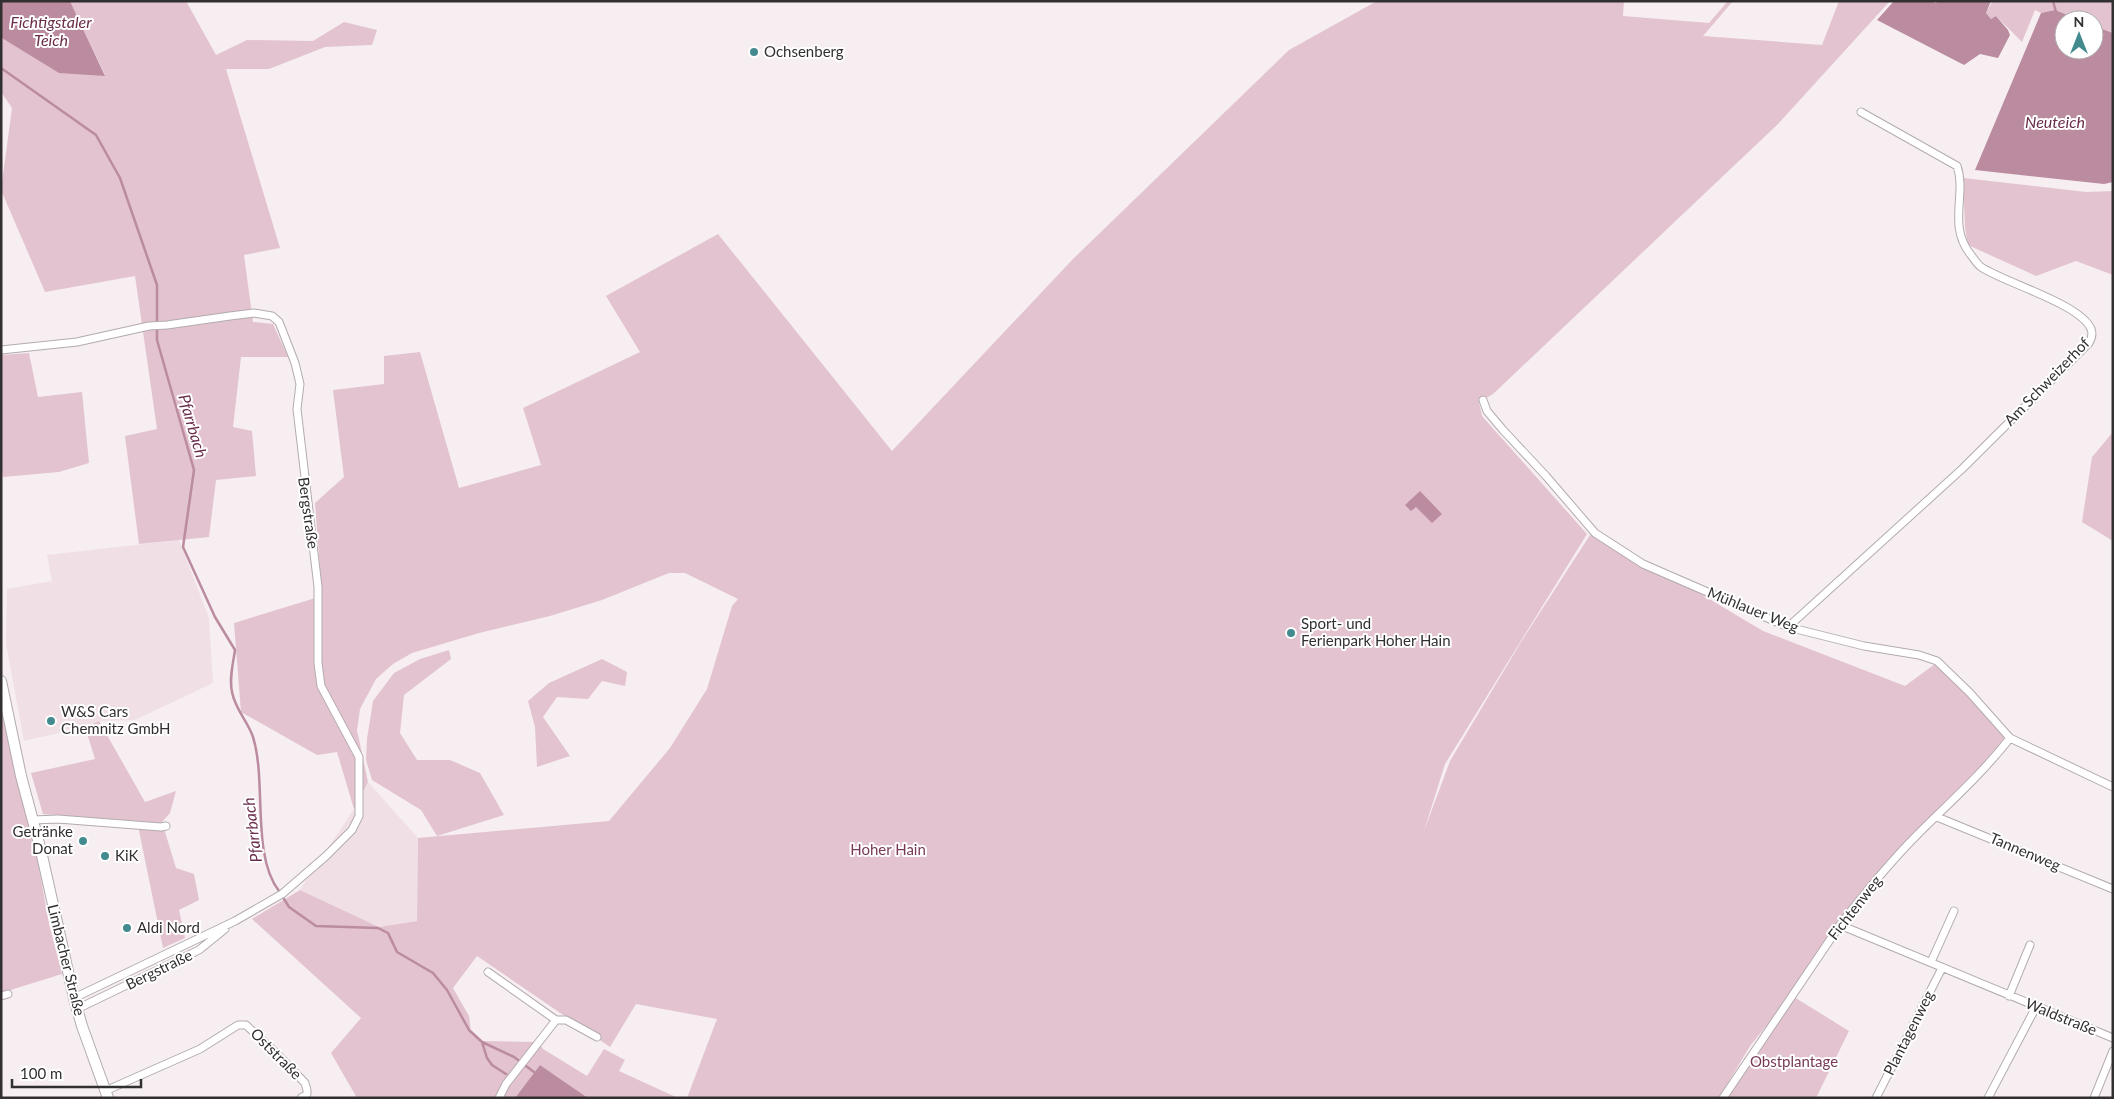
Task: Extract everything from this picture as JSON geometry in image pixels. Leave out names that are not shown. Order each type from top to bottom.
[{"type":"street","name":"Am Schweizerhof","points":[[1788,627],[1962,469],[2089,343],[2092,337],[2091,328],[2075,313],[2058,302],[1980,266],[1966,249],[1960,233],[1958,216],[1960,174],[1957,166],[1862,112]]},
{"type":"street","name":"Bergstraße","points":[[1,350],[77,342],[148,326],[254,313],[272,316],[279,322],[295,363],[300,384],[296,409],[318,587],[318,664],[322,686],[359,757],[359,816],[352,830],[294,884],[282,894],[235,921],[74,998]]},
{"type":"street","name":"Mühlauer Weg","points":[[1483,400],[1486,411],[1502,430],[1600,536],[1643,564],[1788,627],[1864,646],[1919,655],[1937,661],[1970,693],[2010,738],[2113,787]]},
{"type":"street","name":"Limbacher Straße","points":[[1,681],[74,998],[107,1094]]},
{"type":"street","name":"Fichtenweg","points":[[1723,1098],[1840,925],[1882,873],[1917,834],[1993,760],[2010,738]]},
{"type":"street","name":"Tannenweg","points":[[1937,816],[2113,889]]},
{"type":"street","points":[[33,820],[50,818],[166,826]]},
{"type":"street","points":[[1931,962],[1954,911]]},
{"type":"street","name":"Bergstraße","points":[[77,1009],[199,950],[235,921]]},
{"type":"street","name":"Waldstraße","points":[[1840,925],[2113,1038]]},
{"type":"street","name":"Waldstraße","points":[[2009,996],[2030,945]]},
{"type":"street","name":"Plantagenweg","points":[[1876,1098],[1942,968]]},
{"type":"street","points":[[488,972],[556,1020],[566,1020],[597,1037]]},
{"type":"street","points":[[1988,1098],[2036,1007]]},
{"type":"street","points":[[499,1098],[506,1084],[556,1020]]},
{"type":"street","name":"Oststraße","points":[[107,1094],[200,1049],[238,1025],[246,1025],[305,1084],[306,1094],[301,1098]]},
{"type":"street","points":[[2094,1098],[2113,1051]]},
{"type":"shaded area","points":[[179,540],[209,618],[213,683],[135,720],[99,721],[85,727],[24,741],[6,644],[7,589],[52,581],[47,555]]},
{"type":"shaded area","points":[[368,782],[418,838],[417,921],[379,927],[300,890],[354,809]]},
{"type":"green space","points":[[70,1],[186,1],[216,55],[247,40],[313,41],[344,22],[377,30],[372,45],[325,47],[269,69],[226,69],[280,248],[244,255],[253,322],[273,324],[288,357],[241,357],[233,427],[252,431],[256,476],[216,480],[209,537],[139,544],[125,436],[157,429],[135,276],[45,292],[1,190],[12,108],[1,92],[1,34],[2,38],[105,75]]},
{"type":"green space","name":"Hoher Hain","points":[[1377,1],[1624,1],[1623,16],[1709,23],[1728,1],[1733,1],[1703,36],[1822,45],[1839,1],[1890,1],[1778,124],[1493,394],[1479,402],[1482,416],[1587,534],[1445,764],[1424,831],[1450,761],[1521,642],[1590,535],[1669,575],[1763,631],[1905,686],[1935,664],[2010,738],[1882,873],[1793,993],[1750,1046],[1719,1098],[687,1098],[717,1019],[636,1004],[610,1047],[477,956],[453,988],[469,1016],[471,1031],[483,1041],[538,1042],[543,1049],[587,1076],[604,1049],[625,1060],[619,1071],[678,1098],[588,1098],[540,1065],[515,1098],[357,1098],[331,1053],[361,1018],[252,919],[300,890],[379,927],[417,921],[418,838],[609,821],[670,748],[707,689],[732,606],[738,599],[685,573],[669,573],[602,600],[412,653],[393,664],[376,679],[360,709],[357,730],[368,782],[354,809],[337,752],[317,755],[241,712],[234,623],[322,596],[315,503],[344,477],[333,390],[384,384],[384,356],[420,352],[459,488],[541,465],[523,408],[640,352],[606,296],[718,234],[892,451],[1073,259],[1289,50]]},
{"type":"green space","points":[[2113,1],[2113,33],[2104,30],[2104,10],[2054,10],[2041,13],[2035,10],[2022,42],[1996,16],[1991,19],[1986,13],[1992,2]]},
{"type":"green space","points":[[1963,178],[2086,192],[2113,191],[2113,275],[2076,261],[2036,276],[1968,245],[1965,227]]},
{"type":"green space","points":[[29,353],[38,397],[82,392],[89,463],[59,472],[3,477],[1,461],[1,355]]},
{"type":"green space","points":[[2113,432],[2113,541],[2082,522],[2092,457]]},
{"type":"green space","points":[[449,650],[451,659],[404,695],[400,733],[417,760],[450,760],[480,773],[504,815],[437,836],[421,810],[372,780],[366,760],[367,739],[373,701],[394,673],[420,659]]},
{"type":"green space","points":[[602,659],[627,672],[625,686],[602,681],[588,699],[557,697],[543,717],[570,756],[537,767],[535,727],[528,701],[549,683]]},
{"type":"green space","points":[[1,711],[18,773],[36,851],[49,924],[62,974],[1,993]]},
{"type":"green space","points":[[99,721],[145,802],[176,791],[170,813],[162,822],[176,868],[194,874],[199,900],[179,910],[185,938],[163,948],[137,821],[43,814],[31,773],[95,759],[85,727]]},
{"type":"green space","name":"Obstplantage","points":[[1794,997],[1849,1031],[1816,1098],[1726,1098]]},
{"type":"water","name":"Fichtigstaler Teich","points":[[1,1],[70,1],[105,76],[59,73],[2,38]]},
{"type":"water","points":[[1894,1],[1933,1],[1935,3],[1940,1],[1991,1],[1986,13],[1991,19],[1996,16],[2010,35],[1998,58],[1980,54],[1964,65],[1877,20]]},
{"type":"water","name":"Neuteich","points":[[2054,10],[2054,60],[2104,60],[2104,30],[2113,33],[2113,182],[2104,184],[1975,170],[2041,13]]},
{"type":"water","points":[[1420,491],[1442,514],[1432,523],[1416,507],[1411,511],[1405,505]]},
{"type":"water","points":[[540,1065],[588,1098],[515,1098]]},
{"type":"waterway","points":[[2053,1],[2055,10]]},
{"type":"waterway","name":"Pfarrbach","points":[[1,68],[96,135],[120,178],[157,285],[157,340],[194,470],[183,547],[215,617],[235,650],[231,687],[236,704],[253,737],[259,775],[262,838],[265,858],[270,876],[279,891]]},
{"type":"waterway","name":"Pfarrbach","points":[[284,899],[289,907],[316,926],[378,928],[388,933],[397,952],[433,973],[447,990],[469,1030],[482,1042],[487,1058],[492,1065],[506,1074]]},
{"type":"waterway","points":[[482,1042],[514,1057],[534,1072]]},
{"type":"place","name":"Ochsenberg","points":[[754,52]]},
{"type":"place","name":"Sport- und Ferienpark Hoher Hain","points":[[1291,633]]},
{"type":"place","name":"W&S Cars Chemnitz GmbH","points":[[51,721]]},
{"type":"place","name":"Getränke Donat","points":[[83,841]]},
{"type":"place","name":"KiK","points":[[105,856]]},
{"type":"place","name":"Aldi Nord","points":[[127,928]]}]
